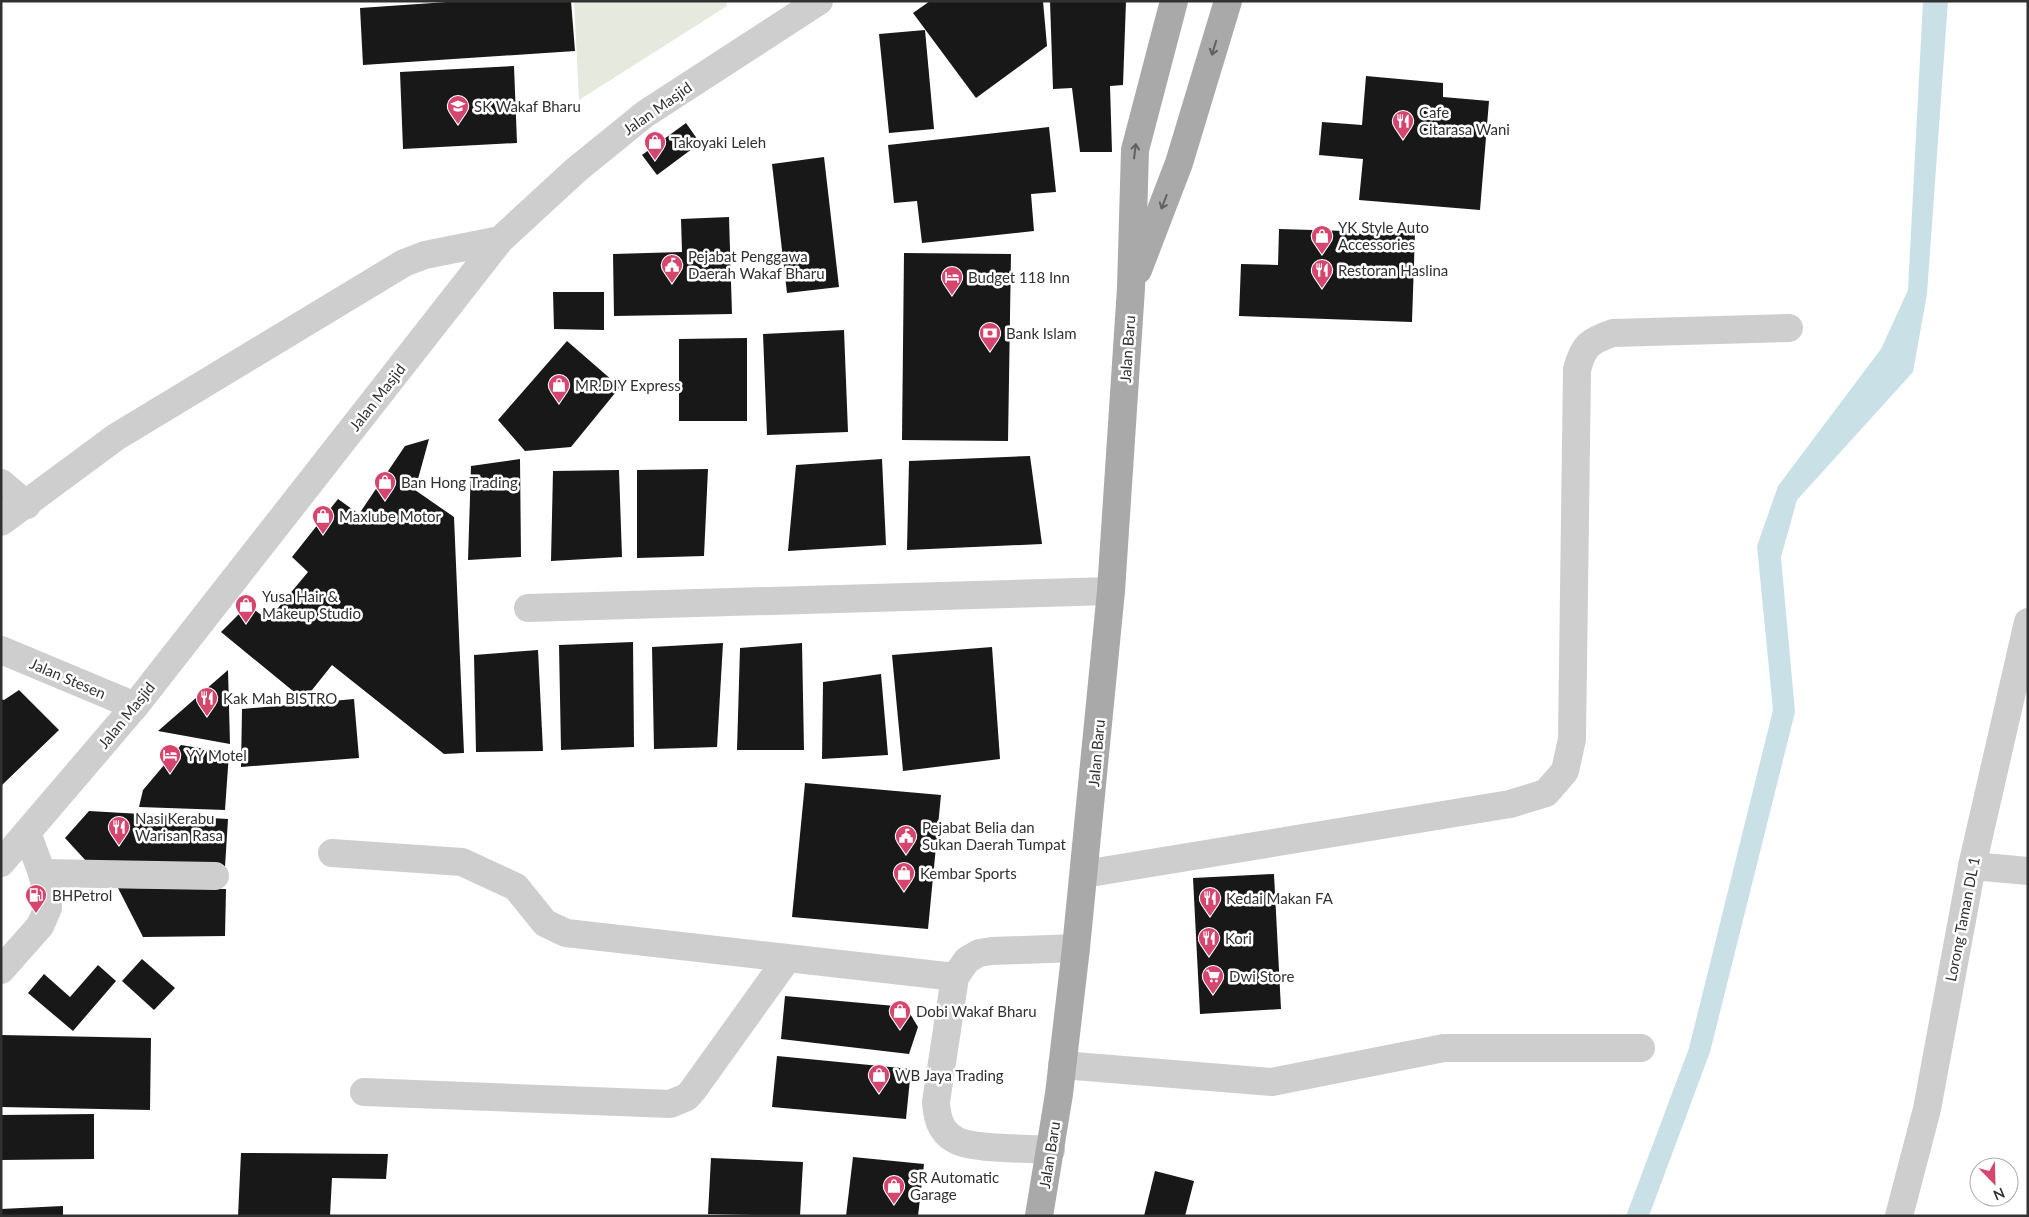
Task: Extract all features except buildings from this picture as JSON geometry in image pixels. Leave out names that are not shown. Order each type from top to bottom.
[{"type":"main road","name":"Jalan Baru","points":[[1039,1216],[1051,1150],[1076,948],[1111,591],[1131,288],[1134,150],[1174,1]]},
{"type":"main road","name":"Jalan Baru","points":[[1131,288],[1179,163],[1228,1]]},
{"type":"street","name":"Jalan Masjid","points":[[1,863],[135,706],[500,240],[576,170],[645,114],[819,1]]},
{"type":"street","points":[[1,522],[27,505],[116,437],[404,263],[425,255],[500,240]]},
{"type":"street","points":[[1084,874],[1510,804],[1546,793],[1565,771],[1572,740],[1576,370],[1582,352],[1595,339],[1613,333],[1789,328]]},
{"type":"street","points":[[1,483],[27,505]]},
{"type":"street","points":[[528,608],[1111,591]]},
{"type":"street","name":"Lorong Taman DL 1","points":[[1899,1216],[1927,1109],[1972,866],[2028,622]]},
{"type":"street","name":"Jalan Stesen","points":[[1,650],[135,706]]},
{"type":"street","points":[[1,970],[45,917],[48,897],[42,873],[26,833]]},
{"type":"street","points":[[332,853],[462,862],[516,887],[545,923],[558,931],[956,978]]},
{"type":"street","points":[[1972,866],[2028,871]]},
{"type":"street","points":[[42,873],[215,876]]},
{"type":"street","points":[[1051,1150],[968,1144],[954,1140],[944,1130],[937,1116],[936,1102],[956,978],[968,960],[979,953],[1076,948]]},
{"type":"street","points":[[364,1092],[670,1104],[687,1097],[693,1090],[787,959]]},
{"type":"street","points":[[1062,1065],[1272,1082],[1444,1048],[1641,1048]]},
{"type":"shaded area","points":[[574,1],[726,1],[727,6],[579,100]]},
{"type":"water","points":[[1923,1],[1948,1],[1927,294],[1913,372],[1797,500],[1781,557],[1795,712],[1710,1052],[1649,1216],[1626,1216],[1689,1048],[1773,710],[1757,546],[1778,486],[1881,349],[1908,290]]},
{"type":"place","name":"SK Wakaf Bharu","points":[[458,125]]},
{"type":"place","name":"Cafe Citarasa Wani","points":[[1403,140]]},
{"type":"place","name":"Takoyaki Leleh","points":[[655,161]]},
{"type":"place","name":"YK Style Auto Accessories","points":[[1322,255]]},
{"type":"place","name":"Pejabat Penggawa Daerah Wakaf Bharu","points":[[672,284]]},
{"type":"place","name":"Restoran Haslina","points":[[1322,289]]},
{"type":"place","name":"Budget 118 Inn","points":[[952,296]]},
{"type":"place","name":"Bank Islam","points":[[990,352]]},
{"type":"place","name":"MR.DIY Express","points":[[559,404]]},
{"type":"place","name":"Ban Hong Trading","points":[[385,501]]},
{"type":"place","name":"Maxlube Motor","points":[[323,535]]},
{"type":"place","name":"Yusa Hair & Makeup Studio","points":[[246,624]]},
{"type":"place","name":"Kak Mah BISTRO","points":[[207,717]]},
{"type":"place","name":"YY Motel","points":[[170,774]]},
{"type":"place","name":"Nasi Kerabu Warisan Rasa","points":[[119,846]]},
{"type":"place","name":"Pejabat Belia dan Sukan Daerah Tumpat","points":[[906,855]]},
{"type":"place","name":"Kembar Sports","points":[[904,892]]},
{"type":"place","name":"BHPetrol","points":[[36,914]]},
{"type":"place","name":"Kedai Makan FA","points":[[1210,917]]},
{"type":"place","name":"Kori","points":[[1209,957]]},
{"type":"place","name":"Dwi Store","points":[[1213,995]]},
{"type":"place","name":"Dobi Wakaf Bharu","points":[[900,1030]]},
{"type":"place","name":"WB Jaya Trading","points":[[879,1094]]},
{"type":"place","name":"SR Automatic Garage","points":[[894,1205]]}]
